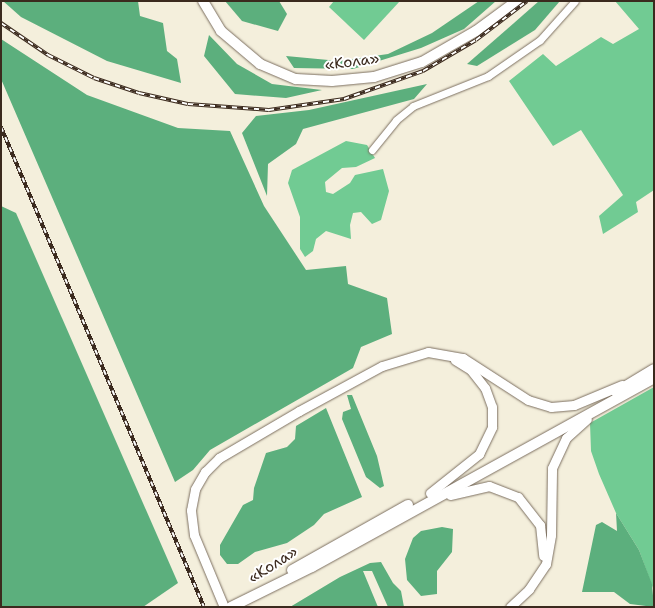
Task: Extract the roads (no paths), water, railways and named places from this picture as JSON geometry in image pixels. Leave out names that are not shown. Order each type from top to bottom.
[{"type":"highway","name":"«Кола»","points":[[203,1],[221,31],[260,64],[296,79],[332,81],[374,77],[422,62],[476,32],[517,1]]},
{"type":"highway","name":"«Кола»","points":[[251,596],[395,521],[631,386],[654,369]]},
{"type":"highway","name":"«Кола»","points":[[251,596],[430,493],[631,386],[654,378]]},
{"type":"highway","points":[[231,607],[251,596]]},
{"type":"main road","points":[[224,607],[192,522],[192,499],[205,472],[226,452],[348,384],[393,361],[428,352],[463,358],[528,400],[551,407],[574,405],[631,386]]},
{"type":"main road","points":[[428,352],[453,359],[471,370],[486,388],[492,417],[489,437],[479,454],[430,493]]},
{"type":"main road","points":[[510,607],[523,596],[540,574],[550,547],[550,480],[561,447],[582,422],[631,386]]},
{"type":"main road","points":[[395,521],[471,488],[489,486],[508,491],[527,506],[540,525],[544,546],[540,574]]},
{"type":"street","points":[[372,150],[396,120],[413,106],[488,76],[540,40],[574,1]]},
{"type":"railway","points":[[1,23],[48,55],[94,78],[139,93],[188,104],[269,110],[344,99],[423,71],[476,40],[527,1]]},
{"type":"railway","points":[[1,127],[204,607]]}]
